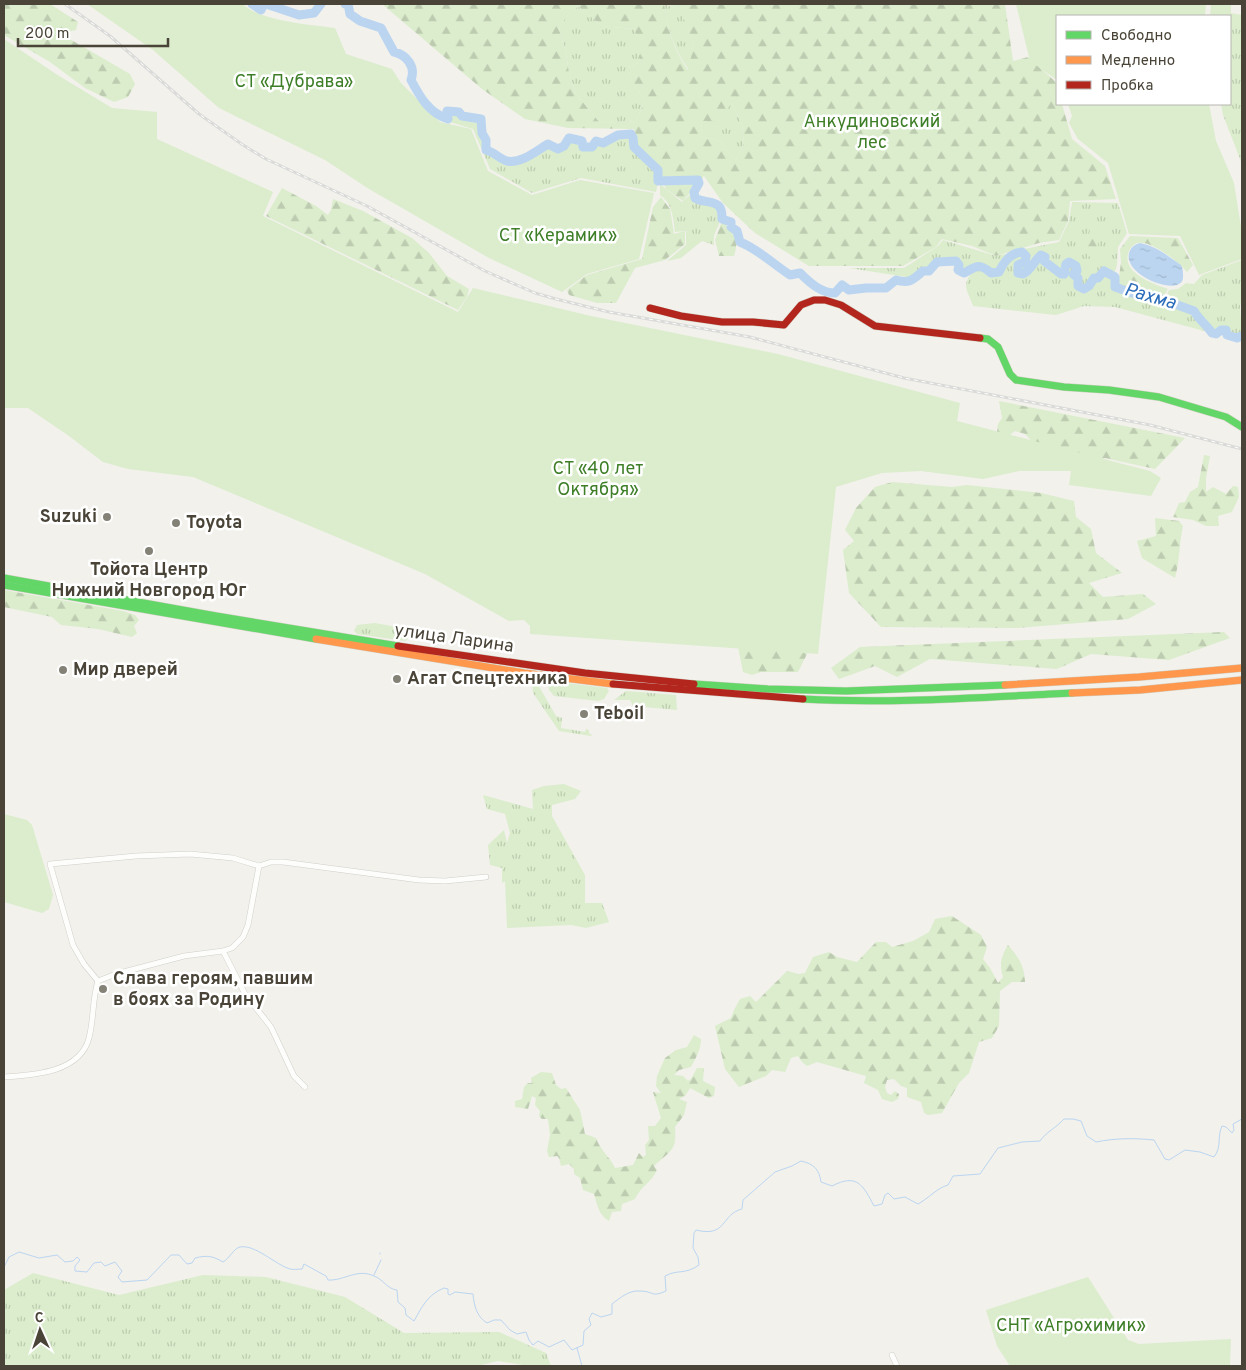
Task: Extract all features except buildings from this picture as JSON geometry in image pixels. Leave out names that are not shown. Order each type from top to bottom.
[{"type":"main road","points":[[650,308],[681,316],[722,322],[784,325],[795,310],[806,302],[819,300],[833,301],[850,310],[865,323],[875,326],[988,339],[998,347],[1010,374],[1016,380],[1064,387],[1109,390],[1159,398],[1226,417],[1242,427]]},
{"type":"main road","name":"улица Ларина","points":[[4,578],[424,654]]},
{"type":"main road","name":"улица Ларина","points":[[4,585],[159,613],[484,664],[732,686],[830,691],[904,690],[1068,683],[1242,668]]},
{"type":"main road","points":[[484,664],[624,685],[844,701],[1071,694],[1140,690],[1242,680]]},
{"type":"street","points":[[98,981],[84,964],[73,945],[50,864],[136,856],[190,854],[233,858],[259,866],[272,862],[283,862],[419,880],[445,881],[486,877]]},
{"type":"street","points":[[98,981],[116,974],[184,956],[232,948],[244,937],[248,925],[259,866]]},
{"type":"street","points":[[223,951],[244,994],[271,1028],[294,1076],[305,1087]]},
{"type":"street","points":[[4,1077],[56,1069],[76,1060],[82,1053],[88,1040],[98,981]]},
{"type":"street","points":[[892,1355],[897,1366]]},
{"type":"green space","points":[[4,4],[50,4],[78,22],[76,30],[67,32],[68,38],[130,74],[135,84],[128,97],[114,102],[85,88],[50,62],[4,35]]},
{"type":"green space","name":"СТ «Дубрава»","points":[[87,4],[243,4],[251,10],[273,18],[300,24],[335,28],[346,54],[392,69],[401,83],[440,122],[471,129],[488,171],[532,195],[580,180],[654,193],[639,259],[587,274],[562,292],[489,258],[369,189],[325,160],[219,108],[153,50]]},
{"type":"green space","name":"Анкудиновский лес","points":[[382,4],[664,4],[672,39],[678,54],[688,70],[694,45],[681,11],[667,4],[1005,4],[1013,61],[1028,57],[1056,82],[1056,105],[1062,105],[1072,139],[1105,166],[1116,199],[1070,201],[1068,221],[1059,240],[1039,243],[996,256],[972,246],[942,239],[936,247],[903,266],[809,266],[755,233],[723,203],[704,176],[683,201],[666,189],[657,167],[637,147],[634,129],[568,128],[525,119],[482,89]],"holes":[[[578,6],[602,26],[634,29],[641,47],[639,63],[628,67],[632,82],[645,101],[636,121],[600,123],[576,94],[569,73],[559,28],[566,17]],[[732,103],[742,124],[744,145],[736,160],[720,142],[701,136],[702,121],[718,121]]]},
{"type":"green space","points":[[664,4],[681,10],[694,45],[689,70],[672,38]]},
{"type":"green space","points":[[1016,4],[1206,4],[1205,15],[1056,15],[1056,79],[1030,61]]},
{"type":"green space","points":[[1211,4],[1231,4],[1231,13],[1242,15],[1242,164],[1223,115],[1221,105],[1231,105],[1231,15],[1210,15]]},
{"type":"green space","points":[[578,6],[602,26],[634,29],[642,48],[639,63],[628,67],[632,82],[645,101],[636,121],[600,123],[576,94],[569,73],[559,28],[566,17]]},
{"type":"green space","name":"СТ «40 лет Октября»","points":[[4,39],[112,108],[157,112],[157,139],[273,192],[263,216],[458,312],[473,288],[591,316],[778,354],[960,403],[957,421],[1150,471],[1161,478],[1151,496],[1069,485],[1071,471],[1019,471],[983,479],[921,471],[882,473],[836,487],[818,654],[530,634],[530,626],[524,620],[509,621],[425,574],[193,477],[128,469],[103,462],[28,408],[4,408]]},
{"type":"green space","points":[[732,103],[742,124],[744,145],[736,160],[720,142],[701,136],[702,120]]},
{"type":"green space","points":[[1068,105],[1209,105],[1216,141],[1234,183],[1242,233],[1242,259],[1199,275],[1180,236],[1129,234],[1108,163],[1078,139],[1069,123],[1072,116]]},
{"type":"green space","points":[[448,112],[458,112],[462,117],[480,120],[485,151],[512,162],[523,160],[548,145],[558,150],[565,147],[569,138],[582,142],[583,148],[592,148],[596,142],[605,142],[630,135],[633,148],[657,171],[658,182],[656,192],[581,178],[532,193],[490,169],[473,129],[450,122]]},
{"type":"green space","points":[[660,184],[682,202],[692,193],[693,198],[699,203],[712,203],[720,221],[715,233],[714,245],[702,241],[681,258],[667,261],[686,245],[686,231],[675,232],[670,207],[660,195]]},
{"type":"green space","points":[[282,188],[316,206],[328,215],[333,199],[363,211],[412,238],[429,253],[447,276],[469,289],[467,297],[458,310],[266,216]]},
{"type":"green space","points":[[661,197],[670,209],[674,234],[685,231],[685,244],[665,260],[635,268],[616,303],[597,303],[569,295],[567,290],[587,275],[642,259],[653,207]]},
{"type":"green space","points":[[1072,202],[1118,203],[1127,233],[1118,247],[1117,265],[1114,274],[1103,270],[1085,286],[1080,284],[1080,278],[1077,275],[1080,271],[1078,266],[1070,259],[1065,261],[1061,271],[1047,260],[1047,257],[1042,253],[1025,269],[1022,270],[1021,267],[1028,262],[1029,254],[1024,249],[1059,242],[1069,221]]},
{"type":"green space","points":[[722,221],[735,236],[736,250],[734,256],[719,256],[715,240]]},
{"type":"green space","points":[[1095,223],[1099,251],[1091,258],[1085,252],[1091,225]]},
{"type":"green space","points":[[1130,236],[1178,238],[1193,265],[1187,272],[1157,248],[1144,243],[1138,243],[1129,252],[1128,261],[1130,267],[1141,277],[1168,289],[1164,296],[1130,290],[1118,285],[1121,262],[1120,249]]},
{"type":"green space","points":[[943,240],[996,256],[1012,253],[1000,262],[997,270],[976,265],[965,270],[960,269],[961,265],[957,259],[935,260],[928,269],[922,269],[913,278],[849,268],[904,268],[938,246]]},
{"type":"green space","points":[[1018,255],[1023,257],[1022,261],[1016,264],[1016,275],[1026,275],[1041,259],[1042,262],[1060,276],[1066,275],[1069,265],[1074,271],[1071,274],[1075,279],[1076,287],[1087,290],[1105,274],[1113,280],[1113,288],[1136,296],[1147,297],[1192,313],[1205,326],[1208,332],[1115,307],[1084,306],[1056,315],[973,306],[966,283],[975,269],[982,269],[991,275],[1001,274],[1006,262]]},
{"type":"green space","points":[[1242,260],[1242,298],[1240,306],[1242,334],[1236,337],[1228,333],[1226,329],[1216,332],[1204,322],[1195,309],[1165,299],[1169,290],[1178,289],[1186,283],[1194,284],[1202,275]]},
{"type":"green space","points":[[999,401],[1185,438],[1155,469],[1105,458],[1085,461],[1040,450],[1025,434],[1015,431],[1002,441],[996,440],[998,424],[1002,418]]},
{"type":"green space","points":[[1204,455],[1210,456],[1206,478],[1206,492],[1213,487],[1226,494],[1233,486],[1238,487],[1239,497],[1232,512],[1218,516],[1219,526],[1206,526],[1193,520],[1173,517],[1179,503],[1185,502],[1190,492],[1198,487]]},
{"type":"green space","points":[[892,482],[952,487],[967,485],[1041,493],[1074,501],[1076,517],[1091,529],[1096,553],[1122,573],[1089,583],[1103,597],[1143,594],[1156,604],[1128,619],[1017,628],[881,627],[849,593],[843,550],[854,541],[845,530],[856,508],[875,487]]},
{"type":"green space","points":[[1155,518],[1179,521],[1183,526],[1175,578],[1142,558],[1137,541],[1156,536]]},
{"type":"green space","points":[[4,590],[123,611],[135,615],[139,620],[134,626],[137,633],[132,637],[98,629],[61,625],[52,617],[4,607]]},
{"type":"green space","points":[[375,623],[408,629],[410,637],[405,641],[357,634],[354,631],[357,625]]},
{"type":"green space","points":[[1224,632],[1230,638],[1169,660],[1091,654],[1057,669],[930,659],[897,677],[875,666],[839,679],[831,668],[860,647]]},
{"type":"green space","points":[[738,647],[809,650],[798,672],[761,672],[752,675],[743,672]]},
{"type":"green space","points":[[550,681],[607,688],[609,691],[604,699],[598,701],[554,696],[549,690],[548,685]]},
{"type":"green space","points":[[532,682],[537,683],[556,716],[562,718],[561,728],[585,732],[586,729],[592,735],[559,731],[533,693]]},
{"type":"green space","points":[[626,691],[676,695],[677,710],[633,706],[630,700],[614,700]]},
{"type":"green space","points":[[564,784],[581,791],[575,799],[552,805],[552,816],[585,875],[585,903],[602,903],[609,922],[586,928],[571,925],[507,928],[505,881],[502,883],[502,868],[490,865],[488,845],[504,830],[507,843],[510,833],[505,814],[487,809],[483,795],[533,809],[532,790],[544,786]]},
{"type":"green space","points":[[4,814],[27,820],[32,825],[53,895],[49,909],[42,913],[4,902]]},
{"type":"green space","points":[[952,916],[981,935],[987,947],[983,959],[998,983],[1003,977],[1001,961],[1008,945],[1020,962],[1024,971],[1025,982],[1012,982],[1000,991],[999,1026],[992,1038],[979,1042],[969,1073],[959,1083],[942,1113],[929,1115],[924,1113],[921,1102],[907,1097],[907,1088],[901,1086],[894,1079],[887,1080],[885,1087],[887,1093],[891,1095],[895,1091],[899,1094],[898,1099],[892,1102],[882,1099],[878,1090],[864,1083],[866,1076],[817,1062],[807,1066],[798,1056],[791,1058],[785,1072],[772,1070],[766,1076],[739,1087],[725,1069],[715,1026],[731,1018],[740,999],[750,996],[756,1002],[787,971],[799,974],[805,973],[813,957],[829,952],[837,957],[857,962],[876,942],[886,942],[892,947],[913,941],[929,932],[935,919]]},
{"type":"green space","points":[[694,1035],[701,1039],[695,1060],[691,1067],[679,1070],[674,1075],[683,1076],[688,1081],[697,1068],[704,1068],[703,1081],[715,1087],[714,1096],[709,1098],[690,1088],[685,1096],[679,1099],[687,1102],[684,1115],[675,1127],[675,1141],[672,1150],[654,1166],[657,1170],[655,1174],[635,1199],[622,1204],[621,1211],[612,1212],[609,1221],[597,1206],[594,1194],[583,1190],[580,1178],[574,1174],[574,1169],[569,1164],[561,1166],[557,1156],[549,1157],[547,1151],[550,1135],[548,1119],[542,1119],[539,1116],[540,1111],[535,1105],[536,1098],[532,1096],[528,1109],[515,1107],[515,1101],[522,1099],[524,1087],[528,1083],[532,1083],[531,1078],[541,1072],[552,1073],[556,1085],[561,1089],[566,1088],[580,1110],[585,1134],[596,1138],[615,1168],[633,1165],[639,1153],[643,1157],[646,1155],[645,1145],[649,1140],[648,1126],[655,1126],[661,1118],[653,1092],[661,1093],[656,1086],[657,1076],[665,1058],[676,1050],[687,1047]]},
{"type":"green space","points":[[33,1273],[119,1295],[203,1275],[266,1277],[345,1297],[404,1333],[499,1332],[546,1353],[551,1366],[529,1366],[498,1361],[477,1366],[4,1366],[4,1290]]},
{"type":"green space","name":"СНТ «Агрохимик»","points":[[1088,1277],[1128,1340],[1139,1344],[1231,1339],[1230,1366],[1010,1366],[997,1346],[986,1310]]},
{"type":"water","points":[[1140,243],[1157,249],[1181,265],[1183,276],[1181,283],[1165,285],[1154,282],[1135,270],[1130,262],[1129,253],[1133,246]]},
{"type":"waterway","name":"Рахма","points":[[252,4],[261,10],[264,4]]},
{"type":"waterway","name":"Рахма","points":[[266,4],[299,15],[314,13],[321,4]]},
{"type":"waterway","name":"Рахма","points":[[345,4],[348,4],[350,14],[360,21],[381,28],[394,52],[403,56],[409,62],[412,71],[411,80],[430,109],[448,119],[447,111],[459,112],[462,116],[481,119],[482,133],[486,140],[486,150],[504,160],[518,161],[548,144],[558,149],[564,146],[569,138],[582,141],[583,147],[592,147],[596,141],[603,143],[618,135],[631,134],[634,147],[658,170],[658,181],[698,180],[699,183],[694,192],[695,198],[720,207],[722,219],[731,222],[731,227],[737,231],[740,242],[790,275],[800,273],[812,284],[830,293],[835,293],[842,285],[849,290],[886,288],[896,280],[904,282],[911,280],[923,271],[929,271],[937,262],[956,261],[959,265],[958,270],[964,273],[978,267],[984,268],[991,273],[999,272],[1008,259],[1014,254],[1022,252],[1026,256],[1025,262],[1018,265],[1018,273],[1023,274],[1026,272],[1041,255],[1045,257],[1044,261],[1061,274],[1064,274],[1066,264],[1069,262],[1076,266],[1077,271],[1073,274],[1078,278],[1078,286],[1084,289],[1104,271],[1115,277],[1115,287],[1138,295],[1147,294],[1194,311],[1212,333],[1216,334],[1221,330],[1226,330],[1227,335],[1237,338],[1242,336]]},
{"type":"waterway","points":[[4,1267],[9,1257],[19,1252],[39,1258],[57,1255],[65,1262],[73,1261],[77,1257],[80,1260],[75,1266],[75,1271],[87,1272],[94,1263],[101,1262],[105,1266],[115,1262],[122,1271],[118,1277],[122,1282],[147,1280],[171,1255],[179,1255],[187,1264],[192,1263],[195,1258],[203,1257],[213,1257],[223,1262],[238,1248],[246,1247],[290,1269],[302,1269],[304,1264],[326,1276],[328,1280],[362,1273],[374,1276],[390,1288],[397,1290],[398,1302],[405,1308],[406,1315],[414,1321],[429,1298],[444,1288],[448,1289],[448,1294],[450,1295],[455,1292],[473,1294],[477,1311],[487,1323],[501,1320],[510,1330],[517,1334],[526,1332],[533,1345],[538,1341],[549,1347],[564,1340],[572,1350],[583,1345],[584,1331],[591,1325],[589,1319],[592,1313],[601,1317],[612,1314],[612,1304],[632,1292],[645,1291],[655,1294],[666,1291],[665,1276],[690,1270],[699,1265],[698,1257],[693,1248],[696,1230],[706,1232],[719,1228],[730,1216],[742,1209],[743,1200],[775,1172],[801,1161],[815,1168],[821,1182],[832,1186],[848,1181],[858,1183],[874,1206],[882,1204],[885,1195],[888,1193],[894,1199],[905,1197],[918,1204],[940,1188],[948,1185],[953,1176],[980,1174],[998,1148],[1022,1142],[1040,1141],[1064,1119],[1081,1121],[1087,1136],[1096,1142],[1125,1139],[1154,1140],[1165,1159],[1169,1160],[1185,1150],[1200,1152],[1214,1157],[1218,1149],[1222,1126],[1232,1133],[1234,1130],[1233,1124],[1242,1119]]},
{"type":"waterway","points":[[374,1275],[381,1260]]},
{"type":"waterway","points":[[577,1348],[582,1366]]},
{"type":"railway","points":[[65,4],[110,36],[199,114],[243,145],[266,159],[367,206],[485,271],[535,293],[609,312],[750,337],[904,378],[1150,425],[1242,449]]},
{"type":"traffic: fast","points":[[980,338],[988,339],[998,347],[1010,374],[1016,380],[1159,397],[1226,417],[1242,427]]},
{"type":"traffic: fast","points":[[4,578],[398,646]]},
{"type":"traffic: fast","points":[[4,585],[316,639]]},
{"type":"traffic: fast","points":[[694,684],[768,689],[846,691],[1005,685]]},
{"type":"traffic: fast","points":[[803,699],[870,701],[1072,693]]},
{"type":"traffic: slow","points":[[316,639],[524,673],[613,684]]},
{"type":"traffic: slow","points":[[1005,685],[1139,677],[1242,668]]},
{"type":"traffic: slow","points":[[1072,693],[1140,690],[1242,680]]},
{"type":"traffic: jam","points":[[650,308],[681,316],[722,322],[784,325],[801,305],[814,300],[825,300],[841,305],[875,326],[980,338]]},
{"type":"traffic: jam","points":[[398,646],[585,673],[694,684]]},
{"type":"traffic: jam","points":[[613,684],[803,699]]},
{"type":"place","name":"Suzuki","points":[[107,517]]},
{"type":"place","name":"Toyota","points":[[176,523]]},
{"type":"place","name":"Тойота Центр Нижний Новгород Юг","points":[[149,551]]},
{"type":"place","name":"Мир дверей","points":[[63,670]]},
{"type":"place","name":"Агат Спецтехника","points":[[397,679]]},
{"type":"place","name":"Teboil","points":[[584,714]]},
{"type":"place","name":"Слава героям, павшим в боях за Родину","points":[[103,989]]},
{"type":"park label","name":"СТ «Керамик»","points":[[558,236]]}]
